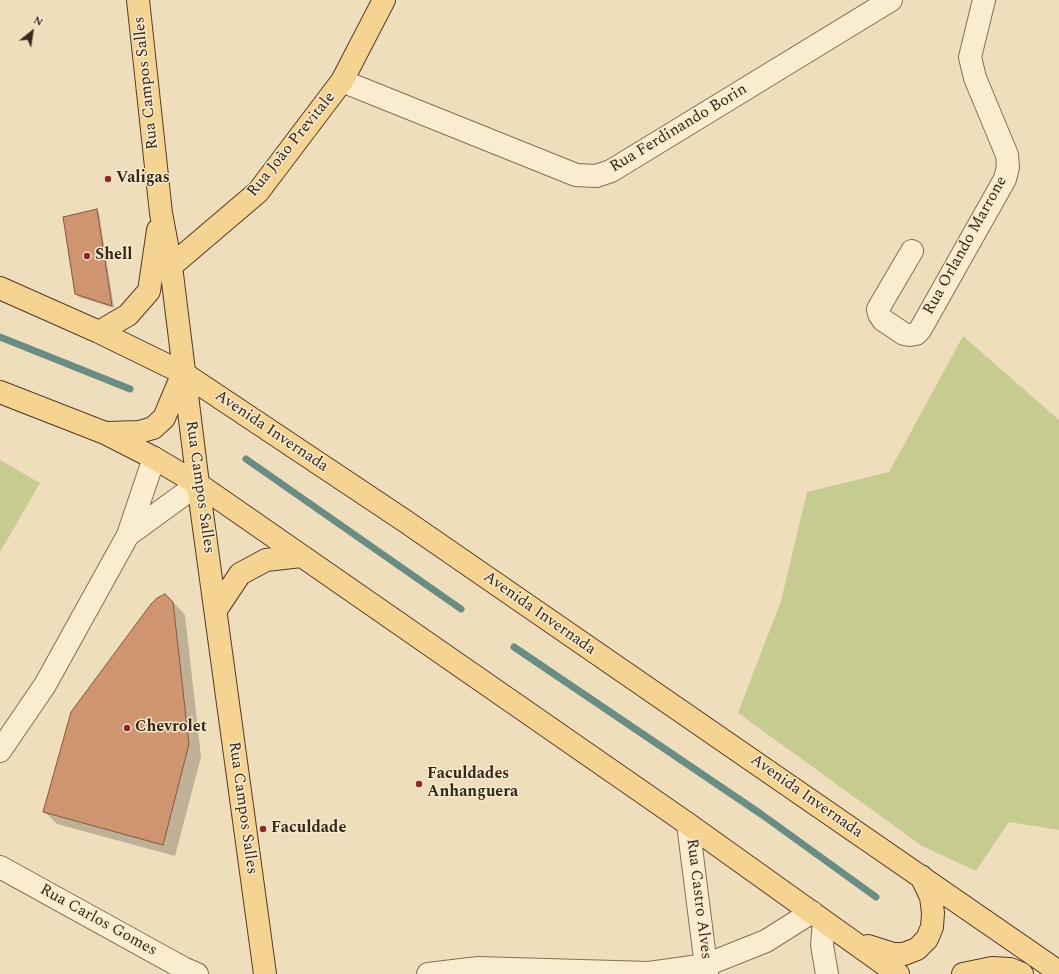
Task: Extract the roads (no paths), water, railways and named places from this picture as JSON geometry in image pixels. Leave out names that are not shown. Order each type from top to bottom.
[{"type":"main road","name":"Rua Campos Salles","points":[[138,0],[161,213],[171,266],[183,373],[265,974]]},
{"type":"main road","name":"Rua João Previtale","points":[[171,266],[258,192],[342,81],[384,0]]},
{"type":"main road","points":[[99,332],[128,315],[150,291],[161,213]]},
{"type":"main road","name":"Avenida Invernada","points":[[0,288],[99,332],[183,373],[405,521],[1059,972]]},
{"type":"main road","points":[[105,433],[139,432],[154,428],[164,418],[183,373]]},
{"type":"main road","points":[[0,392],[105,433],[154,458],[198,484],[688,824],[898,974]]},
{"type":"main road","points":[[216,610],[240,574],[266,560],[301,556]]},
{"type":"main road","points":[[852,941],[893,954],[904,954],[916,949],[927,940],[932,927],[933,912],[931,897],[921,876]]},
{"type":"main road","points":[[968,973],[992,968],[1010,969],[1022,974]]},
{"type":"street","name":"Rua Ferdinando Borin","points":[[342,81],[576,175],[596,176],[611,171],[891,0]]},
{"type":"street","name":"Rua Orlando Marrone","points":[[912,251],[878,308],[879,314],[883,320],[904,334],[910,335],[916,334],[920,330],[1005,179],[1008,167],[1007,155],[975,78],[970,57],[984,0]]},
{"type":"street","points":[[0,751],[45,685],[128,535],[154,458]]},
{"type":"street","points":[[128,535],[198,484]]},
{"type":"street","name":"Rua Castro Alves","points":[[688,824],[706,969]]},
{"type":"street","name":"Rua Carlos Gomes","points":[[0,867],[183,968],[197,974]]},
{"type":"street","points":[[428,974],[478,968],[534,972],[649,973],[706,969],[818,917],[826,974]]},
{"type":"waterway","points":[[0,337],[130,389]]},
{"type":"waterway","points":[[246,459],[461,609]]},
{"type":"waterway","points":[[514,647],[761,814],[876,897]]},
{"type":"place","name":"Valigas","points":[[108,179]]},
{"type":"place","name":"Shell","points":[[87,256]]},
{"type":"place","name":"Chevrolet","points":[[127,728]]},
{"type":"place","name":"Faculdades Anhanguera","points":[[419,784]]},
{"type":"place","name":"Faculdade","points":[[263,829]]}]
